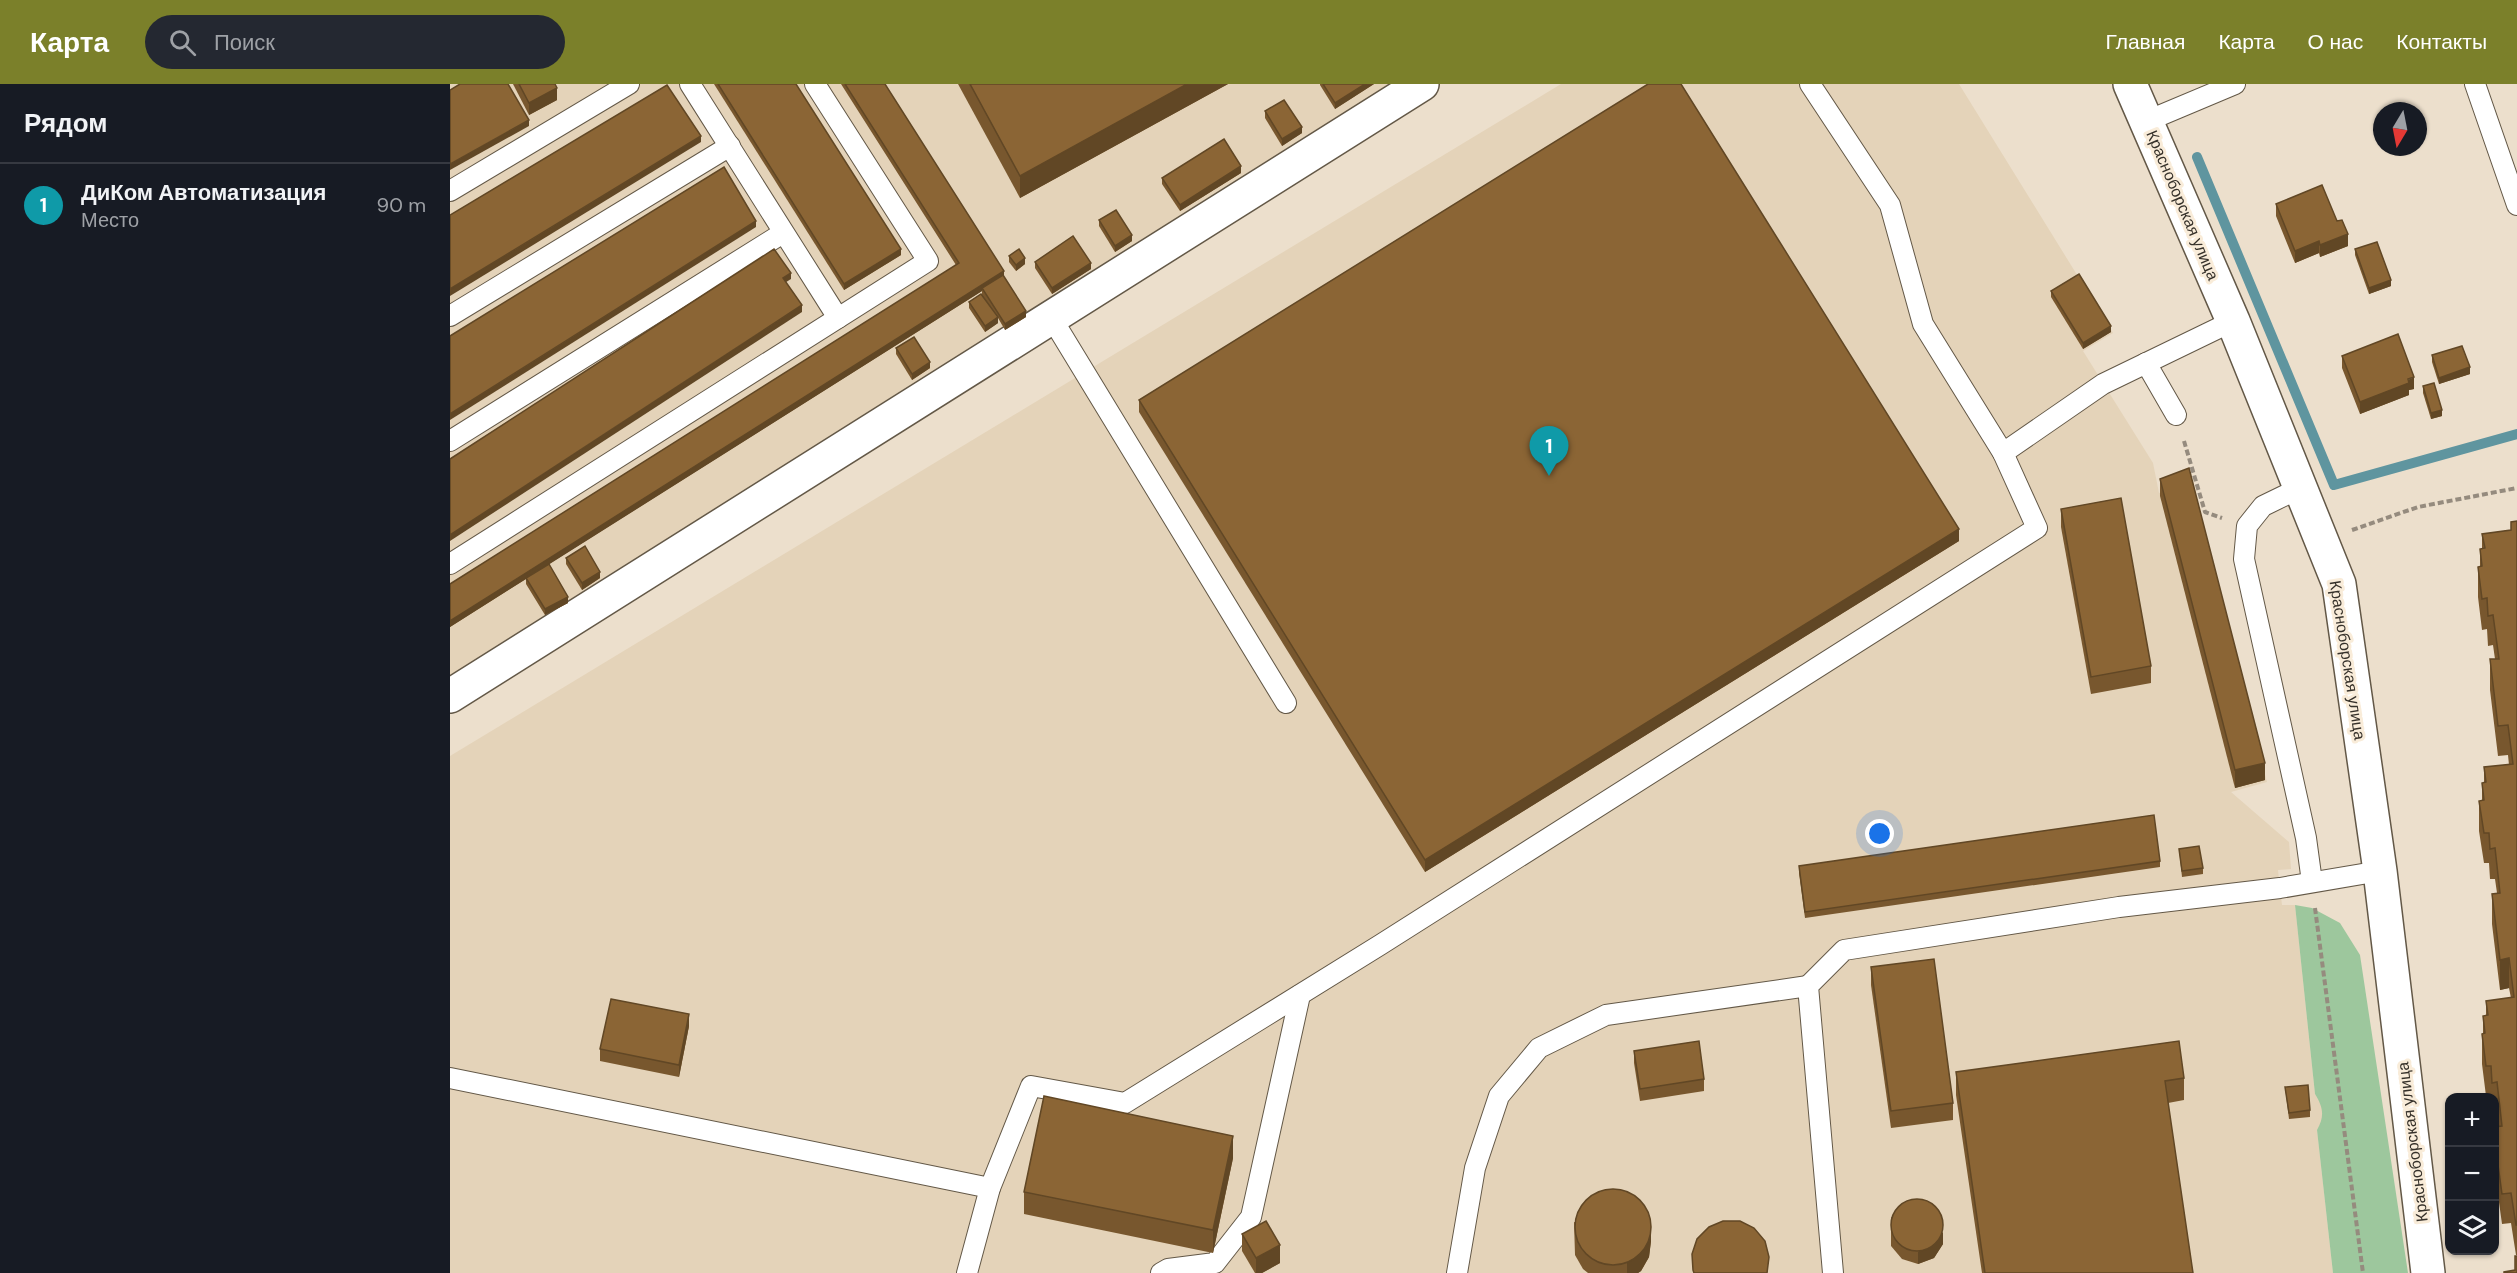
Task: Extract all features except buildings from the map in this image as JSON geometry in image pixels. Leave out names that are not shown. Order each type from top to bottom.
[{"type":"street","points":[[450,696],[1422,84]]},
{"type":"street","name":"Красноборская улица","points":[[2130,84],[2234,321],[2339,584],[2380,871],[2428,1273]]},
{"type":"lane","points":[[450,191],[629,84]]},
{"type":"lane","points":[[690,84],[838,318]]},
{"type":"lane","points":[[450,564],[928,261],[815,84]]},
{"type":"lane","points":[[967,1273],[990,1188],[1031,1086],[1125,1102],[1300,995],[2037,528],[2003,453],[1923,324],[1890,205],[1810,84]]},
{"type":"lane","points":[[2147,121],[2235,84]]},
{"type":"lane","points":[[2475,84],[2517,205]]},
{"type":"lane","points":[[450,316],[730,146]]},
{"type":"lane","points":[[450,441],[783,233]]},
{"type":"lane","points":[[1051,317],[1286,703]]},
{"type":"lane","points":[[2003,453],[2103,384],[2234,321]]},
{"type":"lane","points":[[2146,363],[2176,415]]},
{"type":"lane","points":[[2301,488],[2263,507],[2247,526],[2244,560],[2306,838],[2312,882]]},
{"type":"lane","points":[[1457,1273],[1475,1168],[1499,1096],[1539,1048],[1606,1015],[1808,986],[1844,950],[2119,907],[2380,871]]},
{"type":"lane","points":[[1808,986],[1833,1273]]},
{"type":"lane","points":[[1161,1273],[1168,1269],[1215,1263],[1251,1217],[1300,995]]},
{"type":"lane","points":[[450,1078],[990,1188]]},
{"type":"path","points":[[2176,415],[2205,512],[2247,526]]},
{"type":"path","points":[[2321,540],[2418,507],[2517,488]]},
{"type":"path","points":[[2312,882],[2363,1273]]},
{"type":"shaded area","points":[[450,84],[1406,84],[450,684]]},
{"type":"shaded area","points":[[1561,84],[1959,84],[2113,333],[2083,351],[2153,463],[2159,493],[2190,483],[2267,782],[2231,792],[2289,842],[2291,869],[2278,870],[2282,905],[2295,905],[2315,1094],[2322,1106],[2323,1120],[2317,1130],[2333,1273],[450,1273],[450,756]]},
{"type":"green space","points":[[2295,905],[2312,908],[2340,923],[2360,955],[2408,1273],[2333,1273],[2317,1130],[2322,1112],[2315,1094]]},
{"type":"waterway","points":[[2197,157],[2334,485],[2517,434]]},
{"type":"place","name":"ДиКом Автоматизация","points":[[1549,476]]}]
